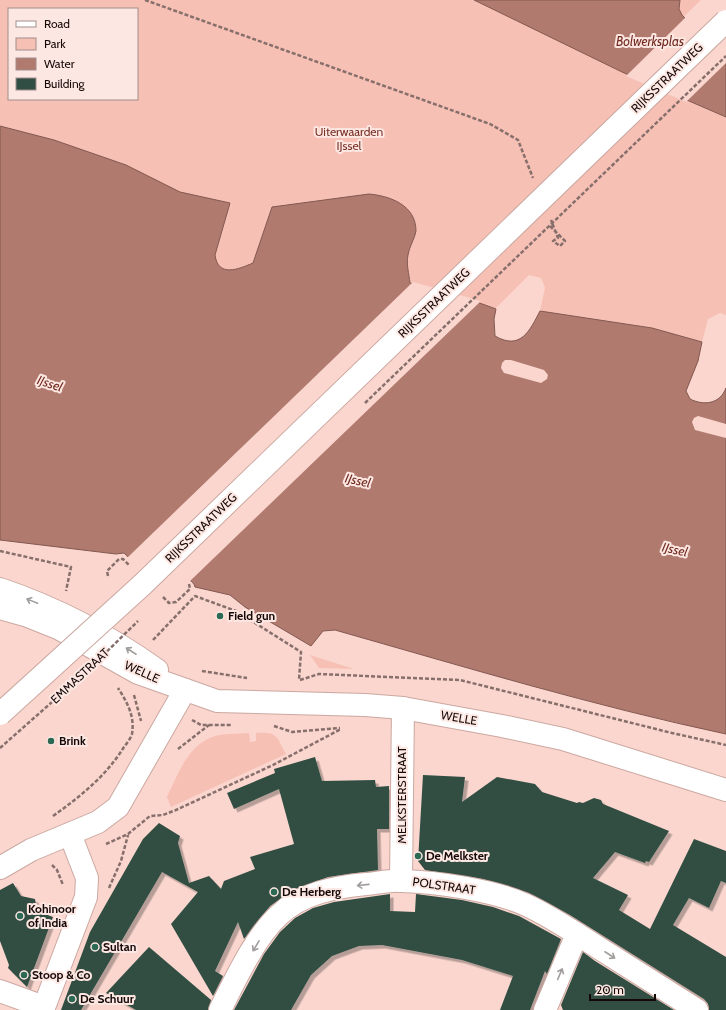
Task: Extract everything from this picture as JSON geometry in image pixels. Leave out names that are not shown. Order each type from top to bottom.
[{"type":"street","name":"RIJKSSTRAATWEG","points":[[142,585],[726,21]]},
{"type":"street","name":"EMMASTRAAT","points":[[0,714],[142,585]]},
{"type":"street","points":[[0,589],[30,599],[61,621]]},
{"type":"street","points":[[0,608],[28,616],[61,621]]},
{"type":"street","name":"WELLE","points":[[61,621],[130,650],[185,690],[217,701],[365,705],[403,708],[563,739],[726,790]]},
{"type":"street","points":[[0,868],[31,850],[98,822],[118,807],[145,763],[149,753],[185,690]]},
{"type":"street","name":"MELKSTERSTRAAT","points":[[401,881],[403,708]]},
{"type":"street","points":[[0,991],[44,1008],[86,897],[87,878],[70,834]]},
{"type":"street","name":"POLSTRAAT","points":[[220,1010],[235,980],[262,936],[278,915],[291,905],[311,894],[347,886],[401,881],[465,888],[495,894],[524,904],[577,934],[697,1010]]},
{"type":"street","points":[[545,1010],[577,934]]},
{"type":"path","points":[[145,0],[490,124],[518,140]]},
{"type":"path","name":"RIJKSSTRAATWEG","points":[[359,408],[726,56]]},
{"type":"path","points":[[550,226],[565,241],[560,246],[553,241],[558,238]]},
{"type":"path","points":[[0,551],[71,567],[66,591]]},
{"type":"path","points":[[108,576],[107,570],[119,559],[123,559],[130,566]]},
{"type":"path","points":[[163,597],[169,603],[174,604],[190,589],[189,584]]},
{"type":"path","points":[[159,601],[169,591]]},
{"type":"path","points":[[154,637],[195,596],[236,611],[301,652],[299,680]]},
{"type":"path","name":"EMMASTRAAT","points":[[0,748],[86,672],[142,617]]},
{"type":"path","points":[[201,670],[253,679]]},
{"type":"path","points":[[292,680],[299,680],[320,674],[460,680],[726,745]]},
{"type":"path","points":[[132,691],[137,703],[149,753]]},
{"type":"path","points":[[86,897],[101,899],[112,884],[121,861],[128,834],[150,816],[164,815],[176,810],[279,762],[343,728]]},
{"type":"green space","name":"Uiterwaarden IJssel","points":[[0,0],[701,0],[625,73],[726,117],[726,315],[720,313],[708,319],[702,342],[652,328],[540,311],[545,288],[541,278],[529,275],[495,309],[466,298],[410,283],[220,272],[0,196]]},
{"type":"green space","points":[[310,655],[354,669],[319,668]]},
{"type":"green space","points":[[249,733],[250,742],[256,741],[256,733],[273,734],[278,739],[286,754],[171,807],[167,797],[184,762],[196,747],[212,737],[226,734]]},
{"type":"water","name":"Bolwerksplas","points":[[474,0],[680,0],[679,9],[682,15],[726,61],[726,117],[622,72]]},
{"type":"water","name":"IJssel","points":[[0,126],[54,140],[126,165],[180,192],[230,203],[215,255],[220,267],[225,269],[230,270],[242,268],[253,263],[272,207],[369,194],[377,195],[393,200],[407,208],[415,222],[416,231],[407,258],[410,283],[466,298],[496,309],[494,319],[495,336],[504,340],[518,340],[528,331],[540,311],[652,328],[702,342],[698,361],[686,391],[690,399],[706,403],[711,402],[720,397],[726,388],[726,734],[579,699],[335,630],[323,631],[311,646],[245,607],[230,595],[195,587],[193,582],[182,577],[167,575],[148,576],[124,553],[116,554],[0,540]]},
{"type":"pier","points":[[705,0],[726,0],[726,21],[725,21]]},
{"type":"pier","points":[[686,17],[726,58],[726,63],[686,102],[626,76]]},
{"type":"pier","points":[[413,282],[481,301],[189,582],[182,581],[173,589],[158,576],[147,578],[127,558]]},
{"type":"pier","points":[[505,360],[511,360],[544,370],[548,375],[547,379],[541,383],[504,373],[501,368],[502,363]]},
{"type":"pier","points":[[698,416],[726,424],[726,438],[695,430],[692,422],[694,418]]},
{"type":"building","points":[[315,757],[322,781],[375,780],[376,787],[389,786],[389,829],[377,829],[378,870],[328,877],[293,890],[270,906],[244,939],[238,922],[215,971],[223,976],[213,996],[171,924],[198,892],[162,872],[81,1010],[61,1010],[90,932],[143,839],[159,823],[180,836],[178,843],[189,883],[209,876],[221,889],[224,881],[255,869],[250,857],[294,844],[279,789],[234,809],[227,793],[275,773],[274,769]]},
{"type":"building","points":[[423,775],[465,777],[462,802],[497,777],[535,784],[542,792],[577,803],[583,803],[594,798],[601,800],[603,804],[669,831],[649,862],[646,861],[645,863],[615,852],[593,878],[628,895],[619,910],[650,929],[694,839],[726,851],[726,883],[721,881],[709,908],[689,898],[673,925],[726,957],[726,1010],[709,1010],[708,1004],[704,999],[570,915],[529,893],[483,879],[425,870],[418,861]]},
{"type":"building","points":[[13,883],[21,896],[35,899],[37,911],[53,917],[27,987],[8,968],[9,965],[0,941],[0,890]]},
{"type":"building","points":[[390,894],[390,911],[415,912],[416,894],[462,900],[493,907],[519,916],[561,939],[547,974],[545,971],[530,1010],[500,1010],[513,976],[462,960],[382,945],[359,946],[332,956],[311,975],[291,1010],[234,1010],[264,954],[280,932],[295,918],[313,908],[334,902]]},
{"type":"building","points":[[149,947],[211,1000],[208,1010],[136,1010],[106,993]]},
{"type":"building","points":[[583,952],[674,1010],[563,1010],[561,1005]]},
{"type":"place","name":"Field gun","points":[[220,616]]},
{"type":"place","name":"Brink","points":[[51,741]]},
{"type":"place","name":"De Melkster","points":[[418,856]]},
{"type":"place","name":"De Herberg","points":[[274,892]]},
{"type":"place","name":"Kohinoor of India","points":[[20,916]]},
{"type":"place","name":"Sultan","points":[[95,947]]},
{"type":"place","name":"Stoop & Co","points":[[24,975]]},
{"type":"place","name":"De Schuur","points":[[72,999]]}]
